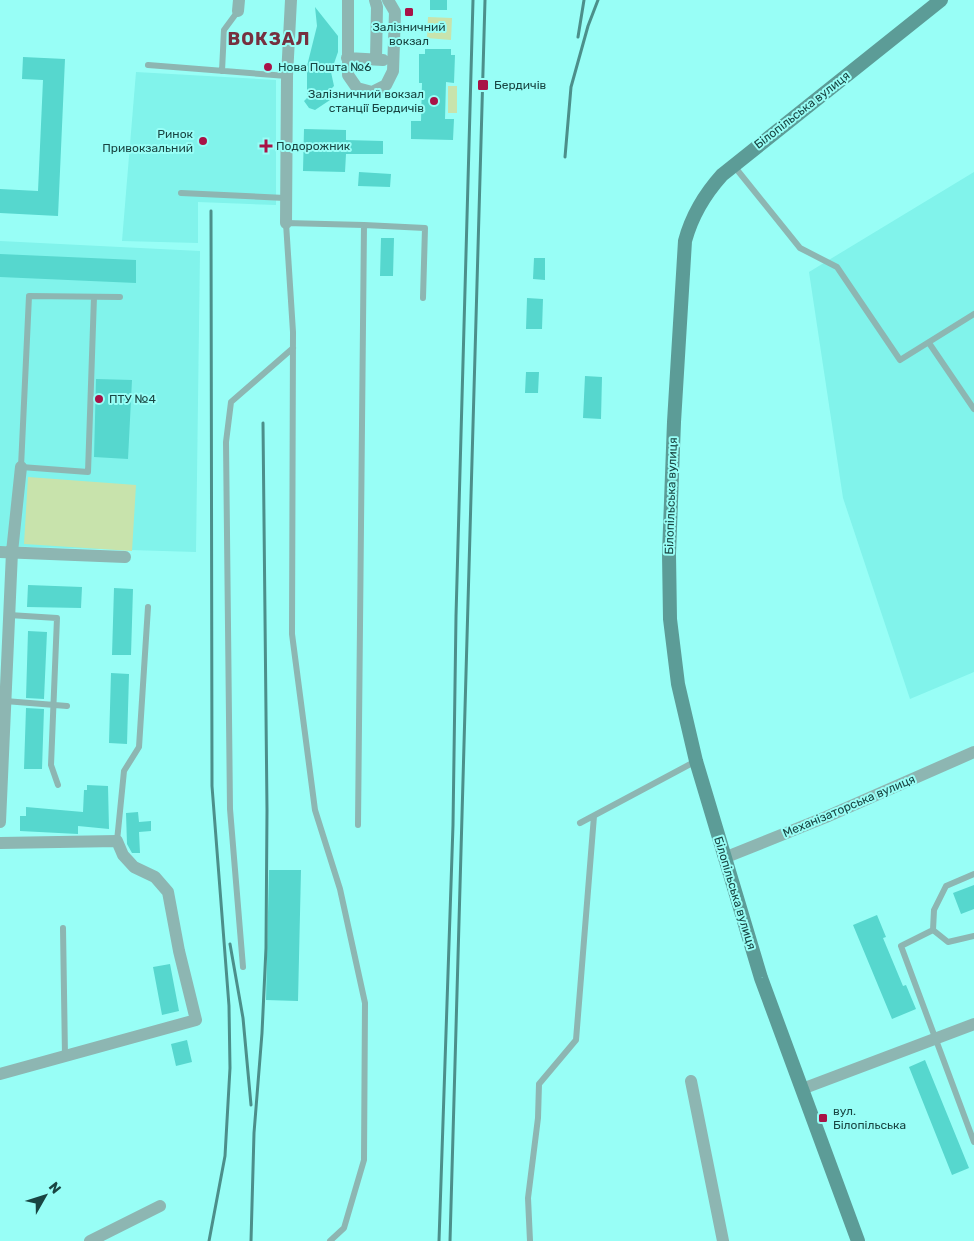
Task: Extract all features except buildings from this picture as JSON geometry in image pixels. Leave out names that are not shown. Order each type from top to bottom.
[{"type":"main road","name":"Білопільська вулиця","points":[[858,1241],[761,978],[696,761],[678,684],[670,619],[669,554],[674,422],[685,241],[701,202],[722,175],[941,0]]},
{"type":"street","points":[[286,224],[287,76],[291,0]]},
{"type":"street","points":[[348,0],[348,75],[351,82],[357,88],[372,92],[386,86],[391,79],[395,12],[388,0]]},
{"type":"street","points":[[375,0],[377,7],[376,59]]},
{"type":"street","points":[[347,58],[393,60]]},
{"type":"street","points":[[0,822],[9,615],[6,552],[21,467]]},
{"type":"street","points":[[6,552],[125,557]]},
{"type":"street","name":"Механізаторська вулиця","points":[[724,858],[826,817],[974,752]]},
{"type":"street","points":[[0,843],[117,841],[123,855],[134,867],[155,878],[168,892],[179,951],[196,1020],[65,1058],[0,1074]]},
{"type":"street","points":[[802,1089],[974,1024]]},
{"type":"street","points":[[691,1081],[723,1241]]},
{"type":"street","points":[[90,1241],[160,1206]]},
{"type":"lane","points":[[222,71],[224,30],[239,6]]},
{"type":"lane","points":[[148,65],[287,76]]},
{"type":"lane","points":[[733,165],[800,248],[837,267],[900,360],[974,314]]},
{"type":"lane","points":[[181,193],[286,198]]},
{"type":"lane","points":[[330,1241],[344,1228],[364,1160],[365,1003],[340,889],[315,810],[292,634],[293,348],[286,224],[425,228],[423,298]]},
{"type":"lane","points":[[358,825],[364,225]]},
{"type":"lane","points":[[94,297],[88,472],[21,467],[29,296],[120,297]]},
{"type":"lane","points":[[929,343],[974,409]]},
{"type":"lane","points":[[243,967],[230,810],[226,442],[231,402],[293,348]]},
{"type":"lane","points":[[117,841],[124,771],[139,747],[148,606]]},
{"type":"lane","points":[[9,615],[58,618],[51,765],[58,785]]},
{"type":"lane","points":[[5,701],[66,706]]},
{"type":"lane","points":[[580,823],[696,761]]},
{"type":"lane","points":[[530,1241],[528,1198],[538,1118],[539,1084],[576,1040],[594,816]]},
{"type":"lane","points":[[933,930],[934,910],[946,886],[974,874]]},
{"type":"lane","points":[[63,928],[65,1058]]},
{"type":"lane","points":[[933,930],[948,942],[974,936]]},
{"type":"lane","points":[[933,930],[901,946],[974,1142]]},
{"type":"shaded area","name":"Ринок Привокзальний","points":[[136,72],[276,80],[276,205],[198,202],[198,243],[122,241]]},
{"type":"shaded area","points":[[974,172],[974,672],[910,699],[843,498],[809,272]]},
{"type":"shaded area","name":"ПТУ №4","points":[[0,241],[200,251],[196,552],[0,546]]},
{"type":"green space","points":[[428,17],[452,18],[451,40],[427,38]]},
{"type":"green space","points":[[448,86],[457,86],[457,113],[448,113]]},
{"type":"green space","points":[[28,477],[136,485],[132,551],[24,544]]},
{"type":"railway","points":[[439,1241],[453,825],[456,616],[473,0]]},
{"type":"railway","points":[[450,1241],[485,0]]},
{"type":"railway","points":[[578,37],[584,0]]},
{"type":"railway","points":[[565,157],[571,87],[588,26],[598,0]]},
{"type":"railway","points":[[209,1241],[225,1156],[230,1068],[229,1006],[212,786],[211,211]]},
{"type":"railway","points":[[251,1241],[254,1133],[262,1033],[266,948],[267,810],[263,423]]},
{"type":"railway","points":[[230,944],[243,1018],[251,1105]]},
{"type":"place","name":"Залізничний вокзал","points":[[409,12]]},
{"type":"place","name":"Нова Пошта №6","points":[[268,67]]},
{"type":"place","name":"Бердичів","points":[[483,85]]},
{"type":"place","name":"Залізничний вокзал станції Бердичів","points":[[434,101]]},
{"type":"place","name":"Ринок Привокзальний","points":[[203,141]]},
{"type":"place","name":"Подорожник","points":[[266,146]]},
{"type":"place","name":"ПТУ №4","points":[[99,399]]},
{"type":"place","name":"вул. Білопільська","points":[[823,1118]]},
{"type":"district","name":"ВОКЗАЛ","points":[[269,39]]}]
